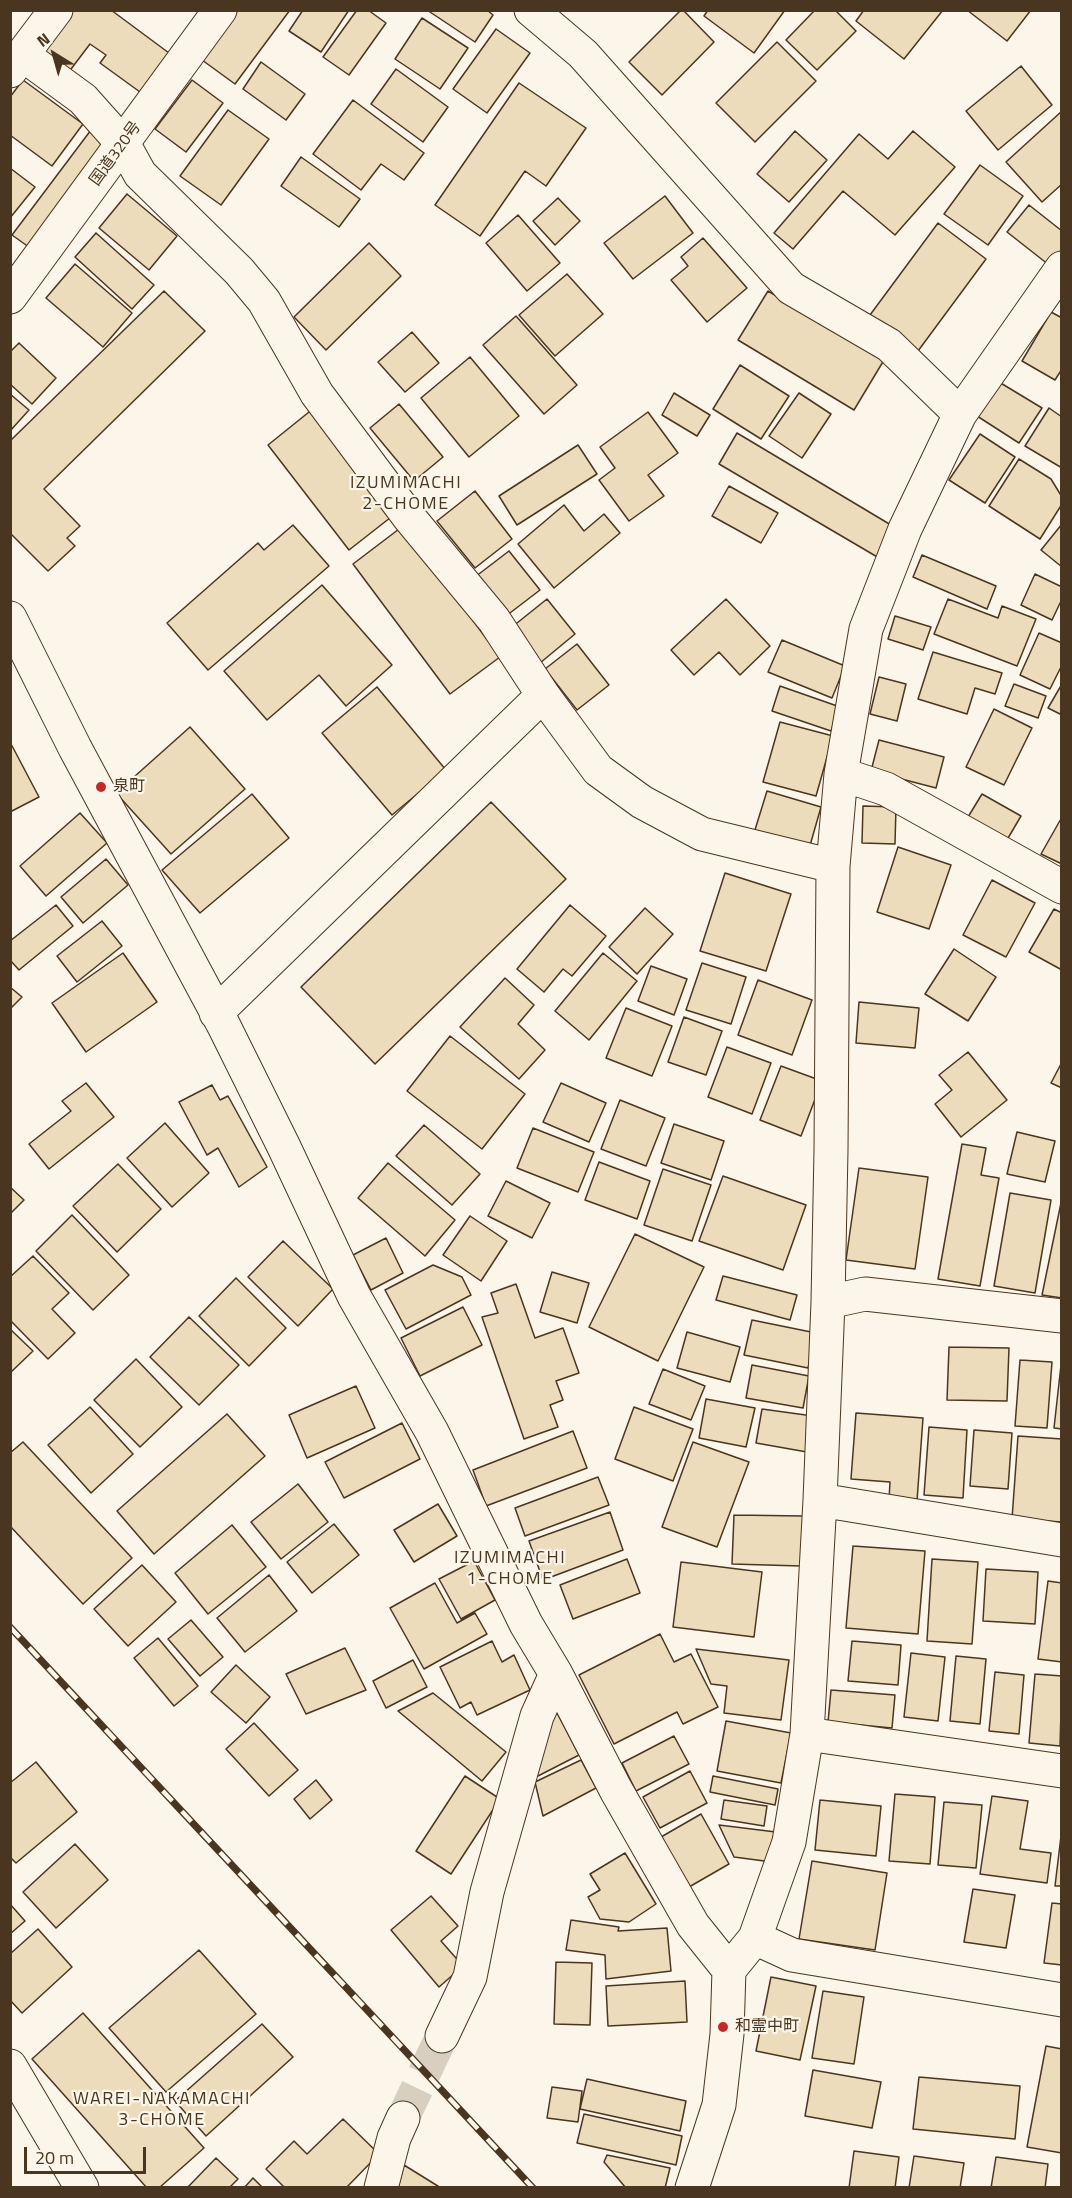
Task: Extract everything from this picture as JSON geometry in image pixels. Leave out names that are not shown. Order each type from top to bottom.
[{"type":"street","points":[[56,10],[17,63],[83,99],[124,145],[141,174],[239,271],[264,301],[317,394],[408,516],[494,620],[543,695],[598,770],[642,802],[702,834],[833,866]]},
{"type":"street","name":"国道320号","points":[[10,297],[124,145],[220,10]]},
{"type":"street","points":[[531,10],[583,54],[791,288],[889,345],[960,414]]},
{"type":"street","points":[[692,2187],[719,2105],[727,2034],[729,1970],[755,1938],[789,1842],[807,1734],[828,1302],[833,866],[841,774],[866,629],[904,529],[960,414],[1062,268]]},
{"type":"street","points":[[10,618],[75,748],[216,1013],[284,1148],[354,1296],[432,1432],[526,1624],[556,1674],[616,1790],[693,1924],[729,1970]]},
{"type":"street","points":[[216,1013],[543,695]]},
{"type":"street","points":[[841,774],[886,789],[1062,887]]},
{"type":"street","points":[[828,1302],[865,1294],[1062,1316]]},
{"type":"street","points":[[820,1500],[1062,1540]]},
{"type":"street","points":[[442,2036],[470,1977],[487,1892],[534,1727],[556,1674]]},
{"type":"street","points":[[807,1734],[1062,1772]]},
{"type":"street","points":[[755,1938],[792,1955],[1062,2000]]},
{"type":"street","points":[[10,2066],[82,2187]]},
{"type":"street","points":[[381,2187],[394,2138],[403,2118]]},
{"type":"building","points":[[63,10],[111,10],[169,53],[140,92],[100,63],[106,55],[90,44],[65,77],[32,53]]},
{"type":"building","points":[[238,10],[290,10],[235,84],[202,60]]},
{"type":"building","points":[[303,10],[349,10],[321,52],[289,31]]},
{"type":"building","points":[[357,10],[368,10],[386,23],[349,75],[323,57]]},
{"type":"building","points":[[427,10],[487,10],[493,15],[475,42]]},
{"type":"building","points":[[681,10],[714,42],[662,95],[629,62]]},
{"type":"building","points":[[708,10],[785,10],[754,53],[704,16]]},
{"type":"building","points":[[815,10],[835,10],[856,31],[817,70],[786,40]]},
{"type":"building","points":[[864,10],[943,10],[904,59],[856,21]]},
{"type":"building","points":[[967,10],[1031,10],[1007,41]]},
{"type":"building","points":[[422,18],[468,48],[440,89],[395,59]]},
{"type":"building","points":[[496,29],[530,53],[487,113],[453,89]]},
{"type":"building","points":[[777,42],[816,81],[755,142],[716,103]]},
{"type":"building","points":[[261,62],[305,94],[286,120],[243,89]]},
{"type":"building","points":[[1021,66],[1052,105],[998,150],[966,111]]},
{"type":"building","points":[[396,69],[448,107],[423,142],[371,104]]},
{"type":"building","points":[[23,80],[83,124],[52,166],[10,135],[10,97]]},
{"type":"building","points":[[192,80],[223,103],[186,152],[155,129]]},
{"type":"building","points":[[519,83],[586,128],[546,186],[525,171],[480,236],[435,205]]},
{"type":"building","points":[[353,100],[424,153],[404,180],[381,164],[361,190],[313,154]]},
{"type":"building","points":[[228,110],[269,139],[221,205],[180,176]]},
{"type":"building","points":[[1062,111],[1062,184],[1042,202],[1006,162]]},
{"type":"building","points":[[91,130],[112,145],[33,250],[12,235]]},
{"type":"building","points":[[795,131],[827,160],[789,202],[757,174]]},
{"type":"building","points":[[913,131],[955,167],[895,235],[843,191],[793,249],[774,233],[859,134],[888,159]]},
{"type":"building","points":[[301,157],[360,199],[339,227],[281,186]]},
{"type":"building","points":[[980,165],[1023,196],[988,245],[944,214]]},
{"type":"building","points":[[10,168],[35,187],[10,218]]},
{"type":"building","points":[[127,194],[177,236],[149,270],[99,228]]},
{"type":"building","points":[[665,196],[693,233],[633,279],[604,243]]},
{"type":"building","points":[[558,198],[580,221],[555,245],[533,221]]},
{"type":"building","points":[[1029,205],[1062,231],[1062,250],[1049,265],[1007,232]]},
{"type":"building","points":[[518,215],[560,263],[527,291],[486,243]]},
{"type":"building","points":[[938,223],[986,259],[918,351],[870,315]]},
{"type":"building","points":[[96,233],[154,285],[132,309],[75,257]]},
{"type":"building","points":[[703,238],[747,288],[707,322],[671,280],[688,266],[681,257]]},
{"type":"building","points":[[369,243],[401,276],[326,350],[294,317]]},
{"type":"building","points":[[75,264],[132,313],[103,347],[46,298]]},
{"type":"building","points":[[567,274],[603,314],[555,356],[519,315]]},
{"type":"building","points":[[164,291],[205,331],[44,489],[80,526],[67,538],[75,546],[48,571],[10,533],[10,441]]},
{"type":"building","points":[[768,291],[884,360],[854,410],[738,340]]},
{"type":"building","points":[[1051,312],[1062,318],[1062,369],[1055,380],[1022,361]]},
{"type":"building","points":[[516,316],[577,385],[544,414],[483,345]]},
{"type":"building","points":[[412,332],[439,363],[405,392],[378,362]]},
{"type":"building","points":[[19,343],[56,378],[32,404],[10,384],[10,352]]},
{"type":"building","points":[[470,357],[519,416],[469,457],[421,398]]},
{"type":"building","points":[[740,365],[789,396],[761,439],[713,409]]},
{"type":"building","points":[[999,382],[1042,408],[1019,443],[977,416]]},
{"type":"building","points":[[674,393],[710,415],[697,436],[662,415]]},
{"type":"building","points":[[799,393],[831,414],[802,458],[769,436]]},
{"type":"building","points":[[10,394],[29,410],[10,431]]},
{"type":"building","points":[[399,404],[443,457],[414,481],[370,428]]},
{"type":"building","points":[[314,408],[395,514],[349,550],[268,445]]},
{"type":"building","points":[[1049,408],[1062,417],[1062,468],[1025,446]]},
{"type":"building","points":[[648,412],[678,453],[648,475],[664,496],[629,521],[599,480],[615,468],[600,447]]},
{"type":"building","points":[[737,433],[896,528],[879,558],[719,464]]},
{"type":"building","points":[[980,434],[1015,457],[985,503],[949,480]]},
{"type":"building","points":[[578,445],[597,474],[517,525],[499,496]]},
{"type":"building","points":[[1019,459],[1051,479],[1062,497],[1062,504],[1040,539],[989,506]]},
{"type":"building","points":[[729,486],[778,513],[761,543],[712,516]]},
{"type":"building","points":[[475,491],[512,539],[475,568],[437,521]]},
{"type":"building","points":[[564,505],[584,531],[604,514],[620,533],[554,588],[518,544]]},
{"type":"building","points":[[1062,524],[1062,567],[1041,550]]},
{"type":"building","points":[[293,525],[329,566],[208,670],[167,623],[258,543],[264,550]]},
{"type":"building","points":[[403,526],[500,657],[450,694],[353,564]]},
{"type":"building","points":[[509,551],[540,590],[506,616],[475,577]]},
{"type":"building","points":[[922,555],[996,586],[987,609],[913,577]]},
{"type":"building","points":[[1035,574],[1062,587],[1062,599],[1052,620],[1021,605]]},
{"type":"building","points":[[322,585],[392,665],[346,706],[319,675],[267,720],[224,671]]},
{"type":"building","points":[[547,599],[575,634],[540,663],[512,627]]},
{"type":"building","points":[[726,599],[770,646],[740,675],[719,652],[694,675],[671,650]]},
{"type":"building","points":[[948,599],[998,618],[1002,606],[1036,619],[1017,666],[934,634]]},
{"type":"building","points":[[895,616],[931,627],[923,650],[888,639]]},
{"type":"building","points":[[1039,633],[1062,643],[1062,665],[1050,689],[1020,675]]},
{"type":"building","points":[[782,640],[845,666],[832,698],[768,672]]},
{"type":"building","points":[[577,644],[609,685],[577,710],[545,669]]},
{"type":"building","points":[[933,652],[1002,673],[995,694],[975,688],[967,714],[918,699]]},
{"type":"building","points":[[879,677],[906,684],[897,721],[870,714]]},
{"type":"building","points":[[1014,684],[1046,696],[1038,718],[1005,706]]},
{"type":"building","points":[[1062,684],[1062,715],[1048,708]]},
{"type":"building","points":[[780,686],[840,707],[831,731],[772,711]]},
{"type":"building","points":[[377,687],[446,770],[392,815],[322,733]]},
{"type":"building","points":[[994,709],[1032,728],[1004,785],[966,767]]},
{"type":"building","points":[[780,722],[833,736],[816,796],[763,782]]},
{"type":"building","points":[[190,727],[245,789],[171,854],[116,793]]},
{"type":"building","points":[[879,740],[944,757],[936,788],[871,771]]},
{"type":"building","points":[[10,742],[39,797],[10,812]]},
{"type":"building","points":[[767,791],[821,807],[809,849],[754,833]]},
{"type":"building","points":[[252,794],[289,838],[200,913],[162,870]]},
{"type":"building","points":[[982,794],[1021,816],[1004,845],[965,822]]},
{"type":"building","points":[[491,802],[566,879],[375,1064],[301,987]]},
{"type":"building","points":[[863,806],[896,807],[895,844],[862,843]]},
{"type":"building","points":[[80,813],[107,843],[46,896],[20,866]]},
{"type":"building","points":[[1062,817],[1062,864],[1041,854]]},
{"type":"building","points":[[898,847],[951,865],[929,929],[877,912]]},
{"type":"building","points":[[106,859],[128,885],[83,923],[61,897]]},
{"type":"building","points":[[725,873],[791,894],[766,971],[700,951]]},
{"type":"building","points":[[992,880],[1035,903],[1006,957],[963,935]]},
{"type":"building","points":[[56,905],[73,926],[19,970],[10,960],[10,941]]},
{"type":"building","points":[[570,905],[606,936],[572,976],[563,969],[544,992],[517,969]]},
{"type":"building","points":[[645,908],[673,934],[637,974],[609,947]]},
{"type":"building","points":[[1054,909],[1062,913],[1062,970],[1029,952]]},
{"type":"building","points":[[102,921],[122,946],[77,982],[57,956]]},
{"type":"building","points":[[954,949],[996,977],[968,1021],[925,994]]},
{"type":"building","points":[[123,953],[157,1002],[86,1052],[52,1003]]},
{"type":"building","points":[[603,953],[637,981],[589,1040],[555,1011]]},
{"type":"building","points":[[702,963],[746,977],[731,1024],[686,1010]]},
{"type":"building","points":[[651,966],[687,979],[674,1015],[638,1001]]},
{"type":"building","points":[[505,978],[534,1005],[518,1024],[545,1050],[519,1079],[460,1027]]},
{"type":"building","points":[[758,980],[812,1000],[792,1055],[738,1035]]},
{"type":"building","points":[[10,987],[22,997],[10,1009]]},
{"type":"building","points":[[859,1002],[919,1008],[915,1048],[856,1043]]},
{"type":"building","points":[[626,1008],[672,1026],[652,1076],[606,1058]]},
{"type":"building","points":[[684,1017],[722,1031],[706,1075],[668,1062]]},
{"type":"building","points":[[450,1036],[525,1094],[482,1149],[407,1091]]},
{"type":"building","points":[[727,1047],[771,1063],[752,1114],[708,1097]]},
{"type":"building","points":[[968,1052],[1007,1100],[961,1137],[935,1104],[952,1090],[939,1075]]},
{"type":"building","points":[[1062,1062],[1062,1088],[1051,1083]]},
{"type":"building","points":[[781,1066],[822,1081],[801,1136],[760,1120]]},
{"type":"building","points":[[86,1083],[114,1117],[49,1169],[29,1144],[71,1111],[62,1101]]},
{"type":"building","points":[[561,1083],[606,1103],[589,1142],[543,1122]]},
{"type":"building","points":[[212,1085],[220,1100],[228,1096],[267,1167],[239,1187],[218,1148],[207,1155],[179,1102]]},
{"type":"building","points":[[620,1100],[665,1118],[646,1166],[601,1149]]},
{"type":"building","points":[[165,1123],[209,1173],[172,1207],[127,1158]]},
{"type":"building","points":[[674,1124],[724,1141],[711,1180],[661,1163]]},
{"type":"building","points":[[424,1125],[480,1174],[452,1205],[396,1156]]},
{"type":"building","points":[[533,1128],[594,1152],[578,1192],[517,1168]]},
{"type":"building","points":[[1017,1132],[1055,1141],[1045,1182],[1007,1174]]},
{"type":"building","points":[[962,1144],[986,1148],[981,1175],[999,1178],[980,1286],[938,1279]]},
{"type":"building","points":[[599,1162],[650,1181],[637,1219],[585,1200]]},
{"type":"building","points":[[388,1163],[455,1220],[425,1256],[358,1198]]},
{"type":"building","points":[[118,1164],[161,1209],[117,1252],[73,1206]]},
{"type":"building","points":[[859,1168],[928,1177],[915,1269],[846,1260]]},
{"type":"building","points":[[663,1169],[711,1185],[692,1241],[644,1225]]},
{"type":"building","points":[[723,1176],[806,1205],[783,1270],[699,1241]]},
{"type":"building","points":[[506,1181],[550,1203],[532,1238],[488,1216]]},
{"type":"building","points":[[10,1187],[24,1200],[10,1214]]},
{"type":"building","points":[[1010,1193],[1051,1200],[1035,1293],[994,1286]]},
{"type":"building","points":[[1062,1198],[1062,1298],[1042,1295]]},
{"type":"building","points":[[72,1215],[129,1275],[93,1310],[36,1251]]},
{"type":"building","points":[[470,1216],[507,1241],[481,1281],[443,1255]]},
{"type":"building","points":[[635,1234],[704,1267],[658,1361],[589,1327]]},
{"type":"building","points":[[386,1238],[403,1273],[371,1290],[353,1255]]},
{"type":"building","points":[[283,1241],[333,1289],[298,1326],[248,1277]]},
{"type":"building","points":[[33,1256],[69,1293],[52,1309],[75,1333],[48,1359],[10,1320],[10,1277]]},
{"type":"building","points":[[433,1265],[462,1277],[471,1295],[406,1329],[385,1290]]},
{"type":"building","points":[[552,1272],[589,1283],[577,1323],[540,1312]]},
{"type":"building","points":[[723,1276],[797,1295],[790,1320],[716,1300]]},
{"type":"building","points":[[236,1278],[286,1328],[249,1366],[199,1316]]},
{"type":"building","points":[[516,1284],[535,1338],[563,1328],[579,1373],[556,1381],[563,1400],[550,1405],[558,1427],[524,1439],[482,1317],[498,1313],[491,1293]]},
{"type":"building","points":[[463,1307],[482,1345],[420,1376],[401,1338]]},
{"type":"building","points":[[189,1317],[239,1365],[199,1405],[150,1357]]},
{"type":"building","points":[[752,1320],[816,1333],[808,1368],[744,1355]]},
{"type":"building","points":[[10,1329],[33,1351],[10,1373]]},
{"type":"building","points":[[687,1332],[740,1347],[730,1382],[677,1368]]},
{"type":"building","points":[[949,1347],[1009,1348],[1007,1401],[947,1400]]},
{"type":"building","points":[[136,1359],[182,1407],[140,1447],[94,1400]]},
{"type":"building","points":[[1020,1360],[1052,1362],[1047,1428],[1015,1426]]},
{"type":"building","points":[[752,1365],[809,1376],[803,1408],[746,1398]]},
{"type":"building","points":[[1062,1365],[1062,1429],[1054,1428]]},
{"type":"building","points":[[663,1369],[705,1386],[691,1420],[649,1404]]},
{"type":"building","points":[[356,1386],[375,1428],[307,1458],[289,1415]]},
{"type":"building","points":[[706,1399],[755,1408],[746,1447],[699,1438]]},
{"type":"building","points":[[90,1407],[133,1454],[91,1493],[48,1445]]},
{"type":"building","points":[[634,1407],[693,1429],[673,1481],[615,1459]]},
{"type":"building","points":[[762,1409],[813,1416],[807,1452],[756,1443]]},
{"type":"building","points":[[856,1413],[923,1418],[917,1501],[889,1500],[890,1482],[851,1479]]},
{"type":"building","points":[[227,1414],[265,1456],[154,1554],[117,1511]]},
{"type":"building","points":[[402,1423],[420,1459],[344,1498],[325,1462]]},
{"type":"building","points":[[929,1427],[967,1430],[963,1498],[924,1495]]},
{"type":"building","points":[[974,1430],[1012,1433],[1008,1489],[970,1486]]},
{"type":"building","points":[[573,1431],[587,1468],[486,1506],[473,1470]]},
{"type":"building","points":[[1018,1436],[1062,1439],[1062,1522],[1012,1519]]},
{"type":"building","points":[[23,1442],[132,1558],[83,1604],[10,1526],[10,1453]]},
{"type":"building","points":[[693,1442],[749,1462],[717,1547],[662,1527]]},
{"type":"building","points":[[598,1477],[609,1505],[525,1536],[515,1508]]},
{"type":"building","points":[[298,1484],[328,1522],[281,1559],[251,1522]]},
{"type":"building","points":[[438,1504],[457,1536],[414,1562],[394,1530]]},
{"type":"building","points":[[610,1512],[623,1550],[543,1580],[529,1541]]},
{"type":"building","points":[[734,1515],[803,1516],[801,1566],[732,1564]]},
{"type":"building","points":[[334,1524],[359,1555],[312,1593],[287,1562]]},
{"type":"building","points":[[232,1525],[266,1567],[208,1614],[175,1573]]},
{"type":"building","points":[[853,1546],[925,1551],[918,1634],[846,1628]]},
{"type":"building","points":[[627,1559],[640,1593],[573,1619],[560,1585]]},
{"type":"building","points":[[932,1559],[978,1562],[972,1644],[927,1641]]},
{"type":"building","points":[[474,1561],[495,1600],[461,1619],[439,1579]]},
{"type":"building","points":[[681,1562],[762,1572],[754,1637],[673,1627]]},
{"type":"building","points":[[142,1565],[176,1602],[128,1646],[94,1609]]},
{"type":"building","points":[[986,1569],[1038,1572],[1035,1624],[983,1621]]},
{"type":"building","points":[[269,1575],[297,1611],[245,1652],[217,1618]]},
{"type":"building","points":[[1048,1581],[1062,1583],[1062,1662],[1038,1659]]},
{"type":"building","points":[[435,1583],[457,1623],[475,1613],[487,1634],[424,1669],[390,1608]]},
{"type":"building","points":[[191,1620],[223,1657],[200,1676],[168,1639]]},
{"type":"building","points":[[660,1634],[674,1662],[691,1654],[718,1707],[683,1724],[677,1712],[614,1744],[579,1675]]},
{"type":"building","points":[[158,1638],[198,1686],[174,1706],[134,1658]]},
{"type":"building","points":[[492,1641],[502,1662],[514,1655],[530,1690],[477,1715],[471,1702],[460,1708],[440,1667]]},
{"type":"building","points":[[852,1641],[901,1645],[898,1685],[848,1681]]},
{"type":"building","points":[[345,1648],[366,1690],[306,1714],[286,1674]]},
{"type":"building","points":[[696,1649],[789,1660],[781,1720],[724,1713],[727,1686],[711,1684]]},
{"type":"building","points":[[911,1653],[945,1657],[938,1721],[904,1717]]},
{"type":"building","points":[[956,1656],[986,1659],[980,1724],[950,1721]]},
{"type":"building","points":[[413,1660],[427,1687],[386,1708],[373,1681]]},
{"type":"building","points":[[236,1665],[270,1697],[246,1723],[211,1692]]},
{"type":"building","points":[[995,1672],[1024,1675],[1019,1734],[989,1731]]},
{"type":"building","points":[[1035,1674],[1062,1676],[1060,1746],[1029,1743]]},
{"type":"building","points":[[831,1690],[895,1695],[892,1728],[828,1722]]},
{"type":"building","points":[[433,1693],[506,1752],[482,1781],[398,1711]]},
{"type":"building","points":[[556,1711],[579,1755],[538,1776],[533,1767]]},
{"type":"building","points":[[726,1721],[791,1733],[781,1783],[717,1771]]},
{"type":"building","points":[[254,1723],[298,1770],[269,1796],[226,1749]]},
{"type":"building","points":[[674,1736],[689,1764],[636,1791],[622,1763]]},
{"type":"building","points":[[581,1760],[596,1788],[543,1816],[535,1782]]},
{"type":"building","points":[[36,1762],[77,1812],[16,1863],[10,1857],[10,1783]]},
{"type":"building","points":[[690,1771],[707,1803],[660,1828],[643,1797]]},
{"type":"building","points":[[465,1776],[500,1799],[451,1874],[416,1851]]},
{"type":"building","points":[[713,1776],[778,1789],[775,1805],[710,1792]]},
{"type":"building","points":[[316,1780],[332,1800],[310,1819],[294,1799]]},
{"type":"building","points":[[895,1794],[935,1797],[930,1864],[889,1861]]},
{"type":"building","points":[[992,1796],[1028,1801],[1020,1849],[1051,1853],[1047,1883],[980,1874]]},
{"type":"building","points":[[724,1800],[767,1806],[764,1826],[721,1819]]},
{"type":"building","points":[[820,1800],[881,1806],[876,1856],[815,1850]]},
{"type":"building","points":[[944,1802],[982,1805],[976,1868],[938,1865]]},
{"type":"building","points":[[701,1814],[729,1864],[689,1887],[661,1837]]},
{"type":"building","points":[[719,1825],[776,1832],[772,1862],[734,1857]]},
{"type":"building","points":[[1061,1836],[1062,1886],[1055,1886]]},
{"type":"building","points":[[75,1844],[108,1880],[56,1928],[23,1892]]},
{"type":"building","points":[[625,1853],[656,1904],[629,1922],[600,1919],[588,1897],[600,1890],[590,1874]]},
{"type":"building","points":[[812,1861],[887,1873],[875,1950],[799,1939]]},
{"type":"building","points":[[973,1889],[1015,1895],[1006,1948],[964,1942]]},
{"type":"building","points":[[431,1896],[458,1926],[441,1941],[463,1966],[439,1987],[391,1930]]},
{"type":"building","points":[[1052,1903],[1062,1904],[1062,1965],[1044,1963]]},
{"type":"building","points":[[10,1904],[25,1921],[10,1934]]},
{"type":"building","points":[[571,1920],[619,1927],[618,1931],[667,1928],[671,1971],[606,1979],[605,1955],[566,1950]]},
{"type":"building","points":[[38,1929],[72,1967],[22,2013],[10,2000],[10,1954]]},
{"type":"building","points":[[199,1950],[256,2014],[166,2092],[109,2028]]},
{"type":"building","points":[[556,1962],[592,1963],[590,2025],[554,2024]]},
{"type":"building","points":[[771,1977],[816,1986],[800,2060],[756,2051]]},
{"type":"building","points":[[685,1981],[687,2022],[608,2026],[606,1986]]},
{"type":"building","points":[[823,1991],[864,1997],[854,2064],[812,2058]]},
{"type":"building","points":[[83,2013],[204,2148],[159,2188],[147,2188],[32,2059]]},
{"type":"building","points":[[262,2024],[293,2057],[206,2136],[175,2101]]},
{"type":"building","points":[[1046,2046],[1062,2049],[1062,2153],[1027,2147]]},
{"type":"building","points":[[813,2070],[881,2082],[872,2128],[805,2116]]},
{"type":"building","points":[[919,2077],[1020,2086],[1015,2139],[913,2129]]},
{"type":"building","points":[[587,2079],[686,2101],[680,2131],[580,2109]]},
{"type":"building","points":[[552,2087],[582,2091],[578,2122],[547,2118]]},
{"type":"building","points":[[584,2114],[682,2136],[676,2165],[577,2143]]},
{"type":"building","points":[[343,2119],[379,2154],[346,2188],[285,2188],[266,2169],[294,2141],[307,2154]]},
{"type":"building","points":[[854,2151],[899,2157],[895,2188],[849,2188]]},
{"type":"building","points":[[607,2155],[670,2168],[665,2188],[626,2188],[604,2162]]},
{"type":"building","points":[[914,2156],[964,2163],[960,2188],[909,2188]]},
{"type":"building","points":[[996,2157],[1048,2164],[1045,2188],[991,2188]]},
{"type":"building","points":[[216,2158],[238,2179],[229,2188],[187,2188]]},
{"type":"building","points":[[404,2165],[441,2188],[398,2188]]},
{"type":"building","points":[[253,2178],[263,2188],[244,2188]]},
{"type":"tunnel","points":[[403,2118],[442,2036]]},
{"type":"railway","points":[[10,1627],[533,2188]]},
{"type":"place","name":"泉町","points":[[101,787]]},
{"type":"place","name":"和霊中町","points":[[723,2027]]},
{"type":"district","name":"IZUMIMACHI 2-CHOME","points":[[406,494]]},
{"type":"district","name":"IZUMIMACHI 1-CHOME","points":[[510,1569]]},
{"type":"district","name":"WAREI-NAKAMACHI 3-CHOME","points":[[162,2110]]}]
